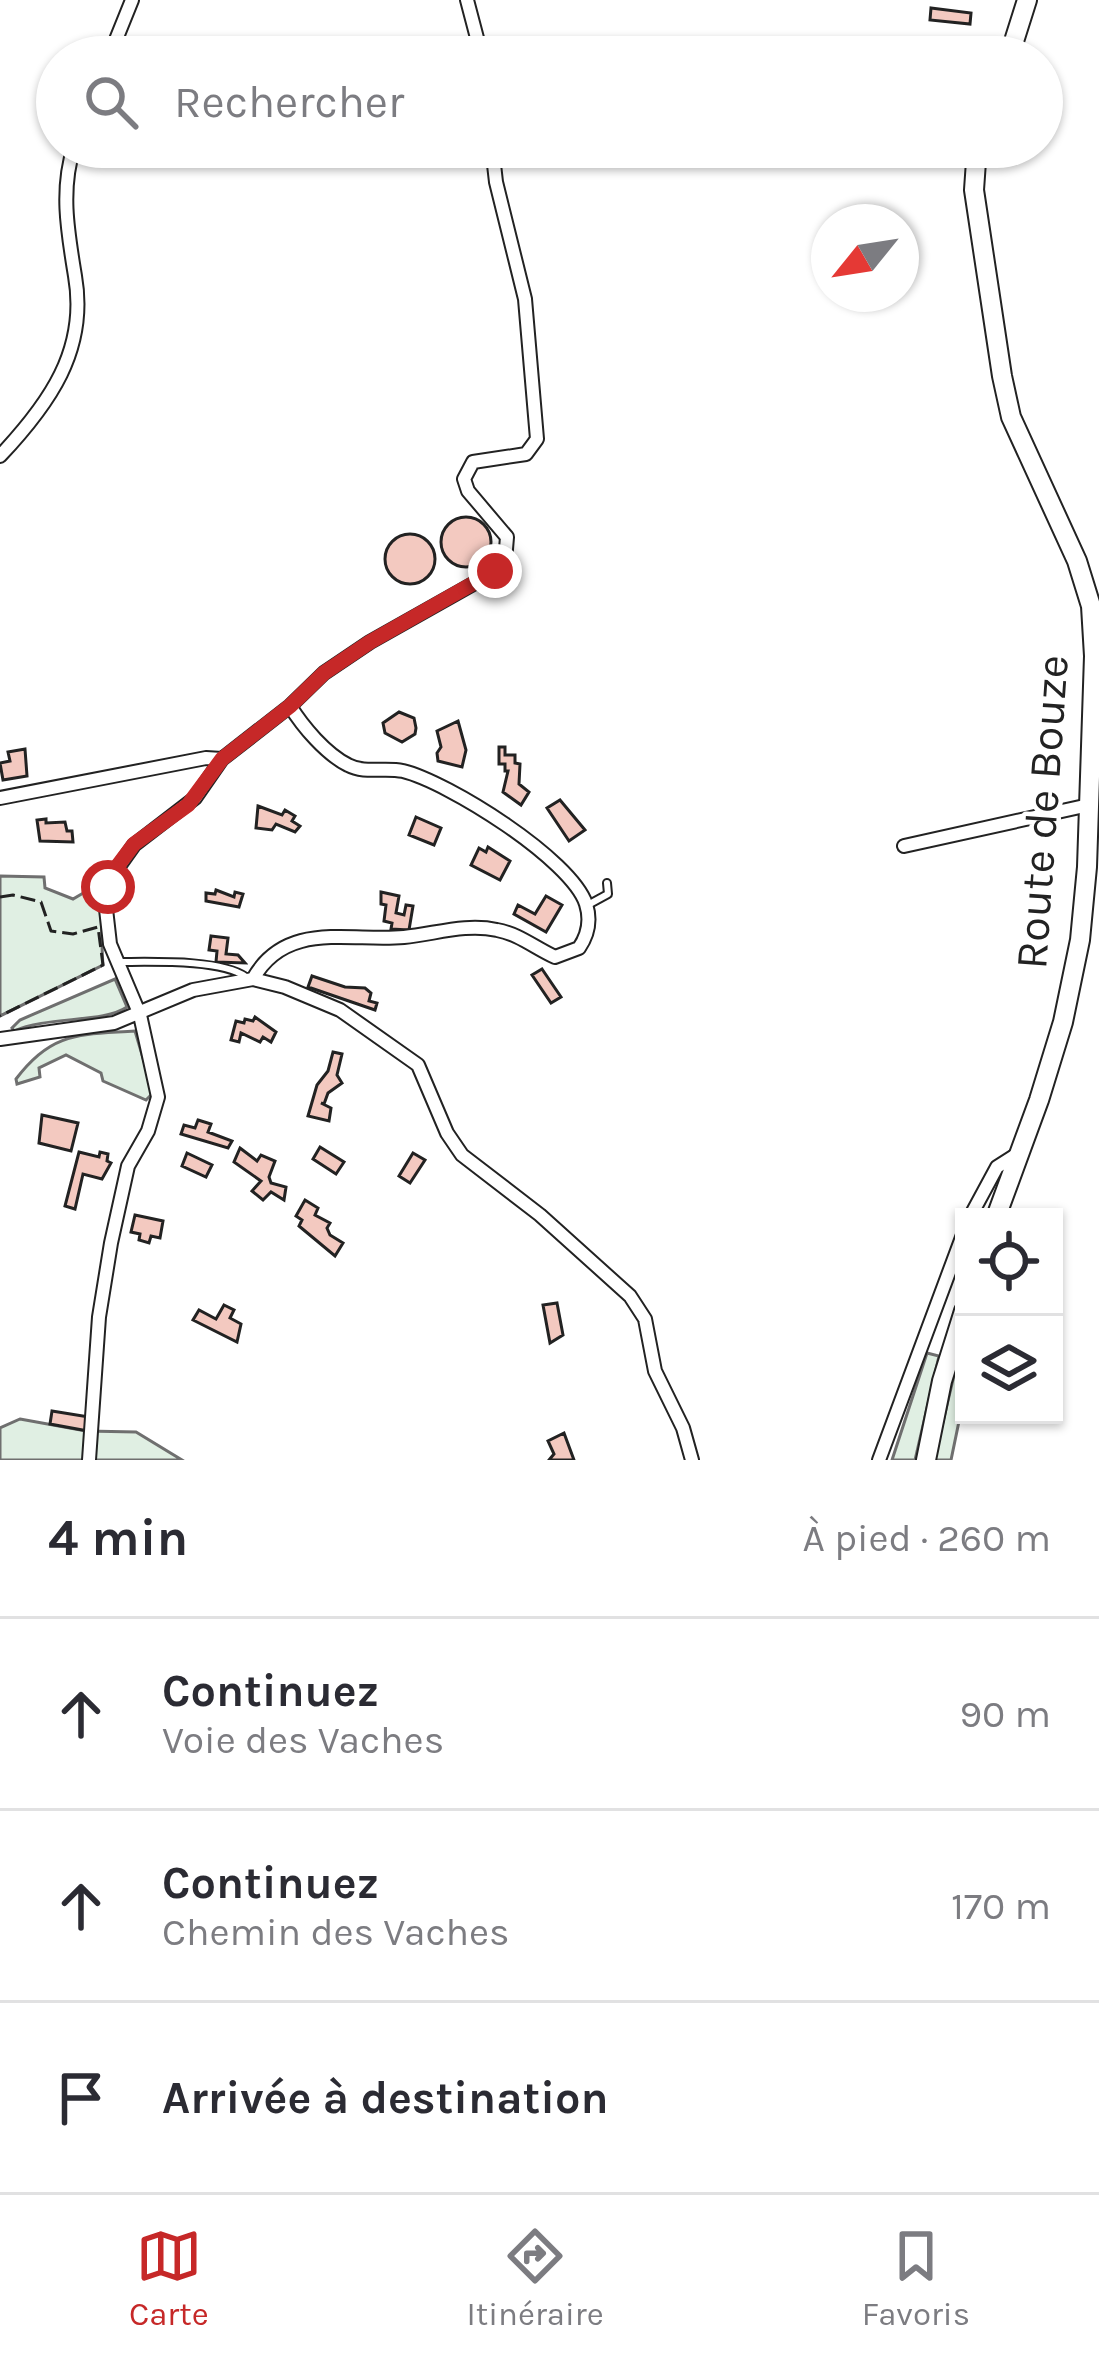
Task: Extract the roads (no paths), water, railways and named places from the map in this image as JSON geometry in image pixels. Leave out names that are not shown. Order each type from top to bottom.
[{"type":"main road","points":[[1016,36],[1027,0]]},
{"type":"main road","name":"Route de Bouze","points":[[976,168],[974,190],[1011,417],[1095,608],[1087,867],[1076,960],[1063,1022],[999,1208]]},
{"type":"main road","points":[[926,1460],[942,1381],[962,1316]]},
{"type":"street","points":[[117,36],[132,0]]},
{"type":"street","points":[[467,0],[476,36]]},
{"type":"street","points":[[0,456],[40,409],[78,331],[66,205],[71,168]]},
{"type":"street","points":[[89,1460],[98,1316],[111,1243],[128,1166],[148,1131],[158,1097],[140,1015],[115,962],[106,909],[116,868],[134,844],[195,797],[222,759],[341,661],[489,575],[508,555],[507,537],[468,491],[464,479],[473,462],[526,454],[537,439],[525,299],[494,168]]},
{"type":"street","points":[[251,980],[268,958],[291,944],[341,935],[391,938],[482,927],[513,934],[562,957],[584,941],[588,928],[586,906],[557,866],[473,802],[405,771],[347,765],[290,706]]},
{"type":"street","points":[[0,797],[206,758],[222,759]]},
{"type":"street","points":[[904,846],[1089,805]]},
{"type":"street","points":[[0,1039],[114,1023],[193,990],[251,980],[285,987],[340,1010],[410,1056],[462,1155],[540,1215],[630,1296],[645,1319],[655,1372],[683,1428],[692,1460]]},
{"type":"street","points":[[975,1208],[997,1166],[1020,1153]]},
{"type":"street","points":[[879,1460],[955,1256]]},
{"type":"lane","points":[[586,906],[608,894],[607,883]]},
{"type":"lane","points":[[115,962],[194,964],[235,970],[251,980]]}]
